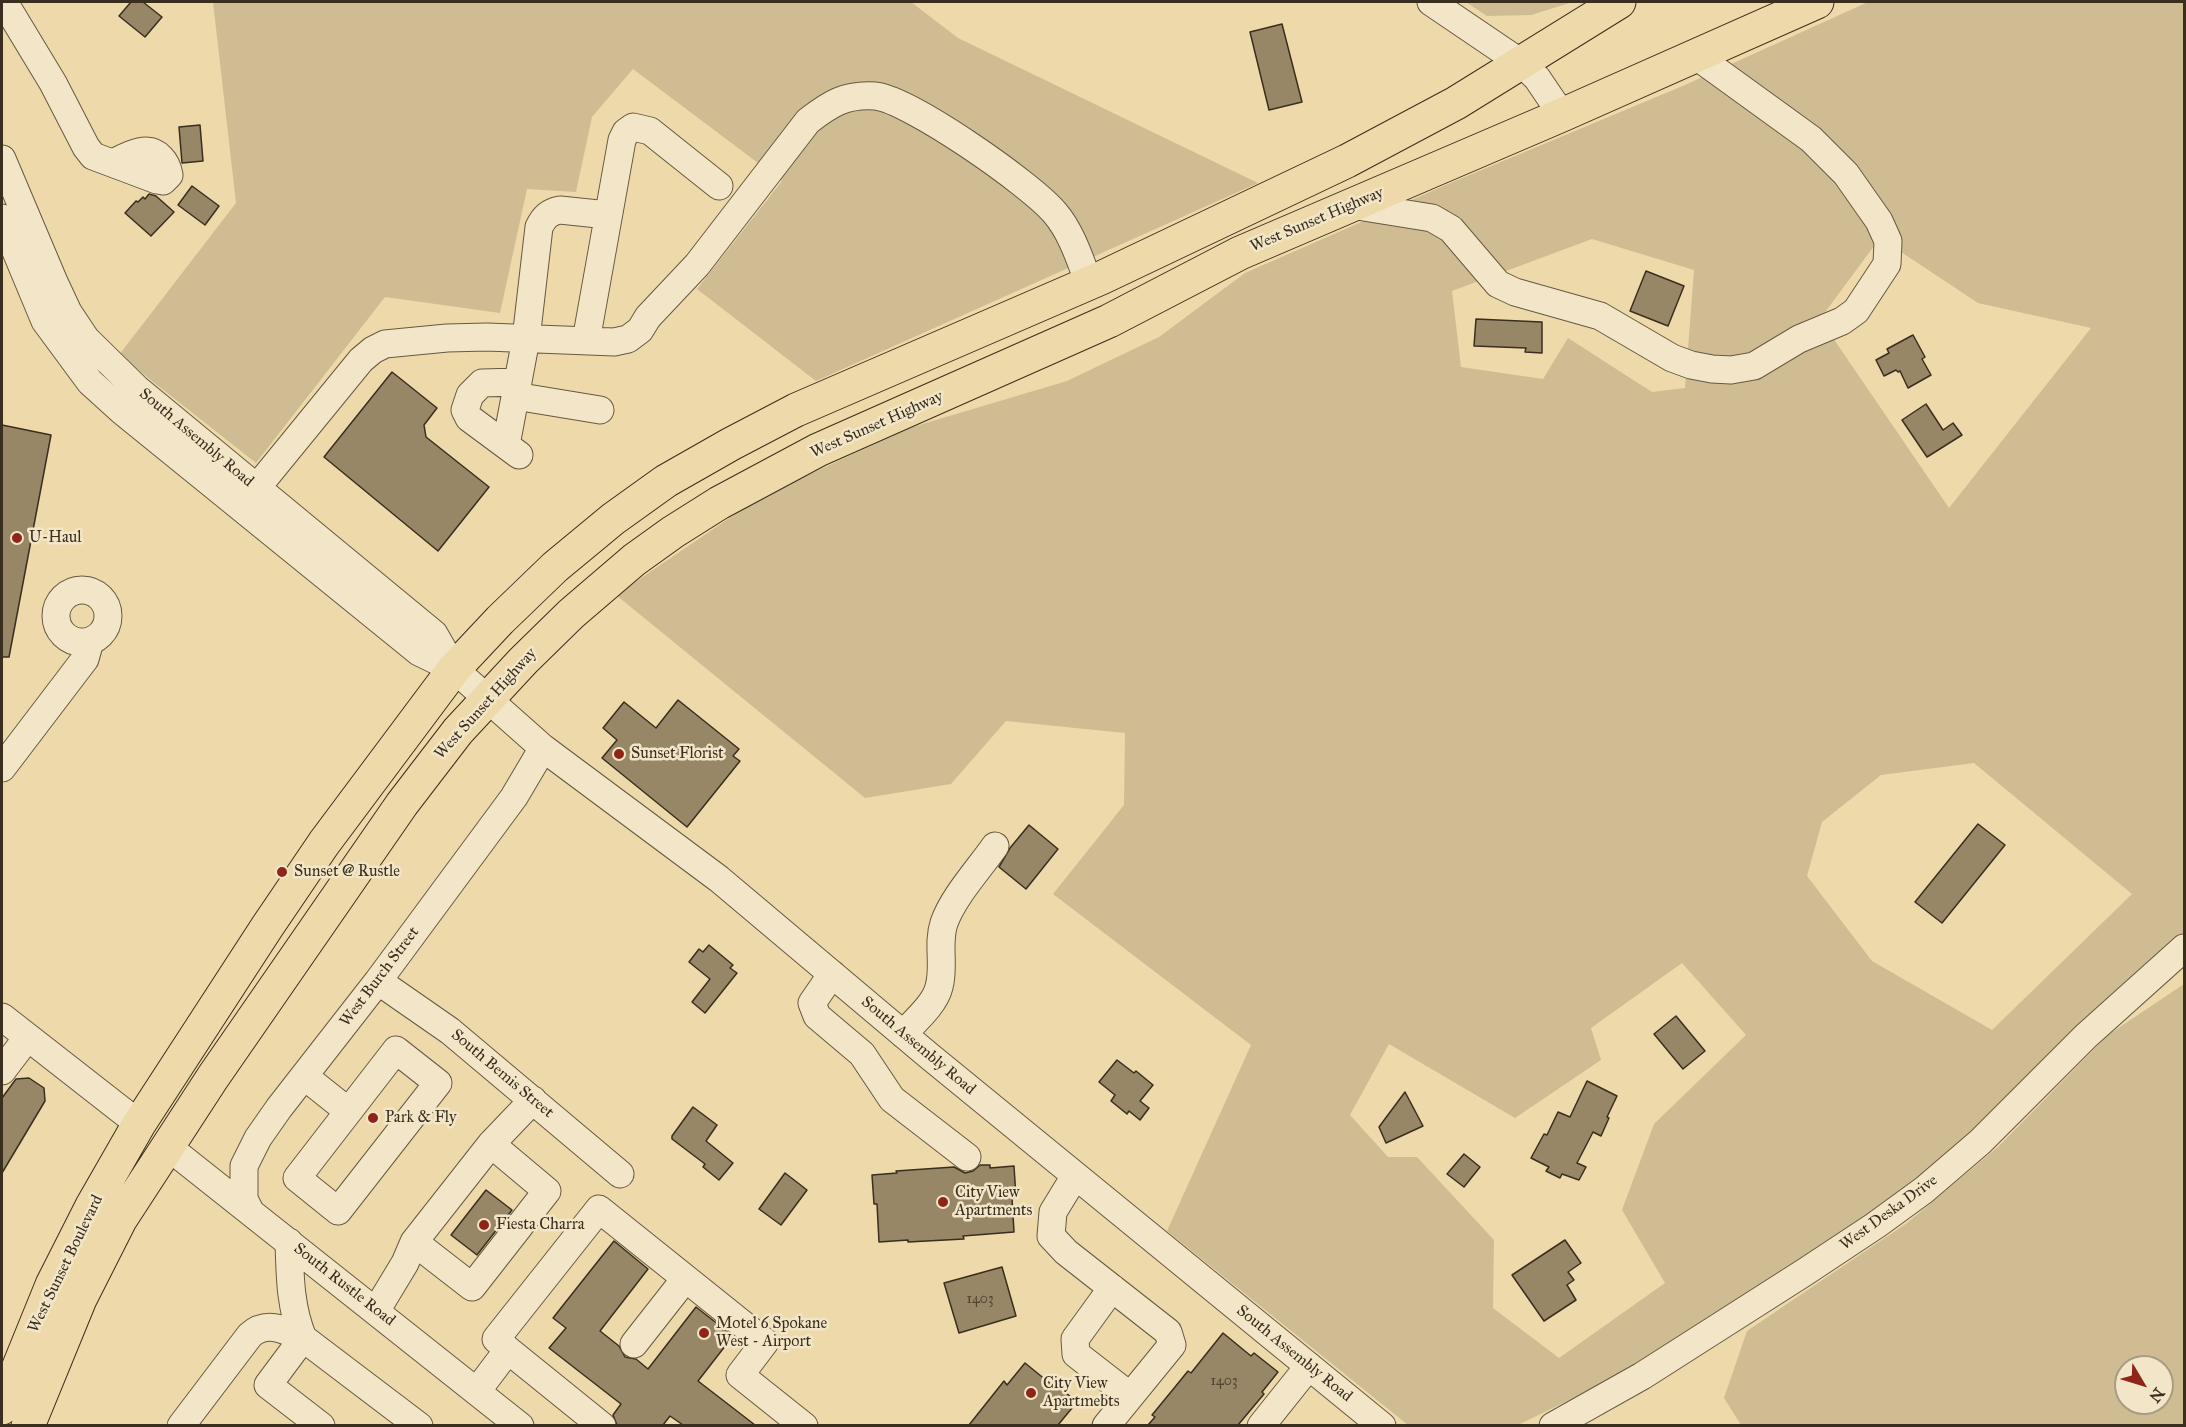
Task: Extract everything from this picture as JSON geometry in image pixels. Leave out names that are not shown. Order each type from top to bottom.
[{"type":"main road","points":[[1555,42],[1605,2]]},
{"type":"main road","points":[[139,1124],[324,843],[454,669],[555,567],[613,519],[666,481],[796,410],[1089,283],[1347,161],[1456,103],[1619,2]]},
{"type":"main road","name":"West Sunset Highway","points":[[167,1146],[428,769],[458,731],[551,632],[606,583],[659,542],[719,503],[818,450],[1109,321],[1240,253],[1562,115],[1808,4]]},
{"type":"main road","points":[[139,1124],[167,1100],[271,958],[283,949],[304,946]]},
{"type":"main road","points":[[99,1259],[94,1234],[96,1220],[138,1148],[143,1133],[139,1124]]},
{"type":"main road","name":"West Sunset Boulevard","points":[[2,1408],[52,1285],[92,1206],[139,1124]]},
{"type":"main road","name":"West Sunset Boulevard","points":[[28,1425],[61,1342],[99,1259],[120,1220],[167,1146]]},
{"type":"street","points":[[4,2],[53,83],[81,138],[93,156],[113,163]]},
{"type":"street","points":[[1431,2],[1521,63],[1537,78],[1562,115]]},
{"type":"street","points":[[1351,205],[1432,218],[1451,229],[1498,284],[1515,292],[1600,316],[1672,358],[1712,369],[1754,366],[1799,339],[1842,321],[1856,310],[1887,264],[1888,241],[1879,220],[1846,174],[1811,139],[1695,55]]},
{"type":"street","points":[[249,498],[361,360],[385,344],[447,338],[614,342],[628,339],[640,330],[648,317],[697,265],[808,121],[830,104],[849,98],[876,96],[897,103],[930,120],[1030,188],[1056,213],[1072,241],[1089,283]]},
{"type":"street","points":[[586,340],[622,140],[626,132],[633,128],[650,131],[718,186]]},
{"type":"street","name":"South Assembly Road","points":[[2,159],[54,282],[86,339],[249,498]]},
{"type":"street","points":[[600,410],[517,389],[482,383],[467,401],[465,410],[469,418],[513,451],[517,389],[526,339],[539,227],[543,218],[553,211],[608,215]]},
{"type":"street","name":"South Assembly Road","points":[[2,218],[45,321],[90,382],[434,634],[454,669],[543,748],[719,879],[1075,1176],[1382,1425]]},
{"type":"street","points":[[2,768],[85,659],[90,641]]},
{"type":"street","name":"West Burch Street","points":[[250,1211],[244,1199],[244,1166],[267,1124],[378,981],[514,797],[543,748]]},
{"type":"street","points":[[903,1034],[931,1002],[939,988],[940,939],[945,921],[994,846]]},
{"type":"street","name":"West Deska Drive","points":[[1553,1425],[1642,1376],[1814,1266],[1924,1190],[1980,1142],[2086,1036],[2184,948]]},
{"type":"street","points":[[832,974],[812,1003],[817,1016],[862,1054],[892,1099],[967,1157]]},
{"type":"street","name":"South Bemis Street","points":[[378,981],[450,1032],[620,1174]]},
{"type":"street","points":[[2,1017],[139,1124]]},
{"type":"street","points":[[2,1071],[27,1038]]},
{"type":"street","points":[[396,1050],[438,1083],[338,1211],[297,1178],[348,1111],[396,1050]]},
{"type":"street","points":[[304,1076],[348,1111]]},
{"type":"street","points":[[376,1311],[405,1263],[414,1242],[490,1144],[533,1100]]},
{"type":"street","points":[[414,1242],[472,1287],[547,1191],[490,1144]]},
{"type":"street","name":"South Rustle Road","points":[[167,1146],[520,1425]]},
{"type":"street","points":[[1075,1176],[1053,1212],[1051,1236],[1066,1252],[1168,1332],[1172,1345],[1106,1425]]},
{"type":"street","points":[[602,1425],[496,1340],[599,1209],[765,1342],[740,1375],[804,1425]]},
{"type":"street","points":[[289,1242],[290,1280],[295,1319],[303,1338]]},
{"type":"street","points":[[634,1344],[685,1279]]},
{"type":"street","points":[[1112,1288],[1075,1339],[1076,1354],[1130,1396]]},
{"type":"street","points":[[181,1425],[250,1335],[258,1328],[277,1328],[303,1338],[414,1424]]},
{"type":"street","points":[[303,1338],[268,1385],[321,1425]]},
{"type":"street","points":[[477,1391],[508,1350]]},
{"type":"street","points":[[1261,1425],[1309,1366]]},
{"type":"shaded area","points":[[213,2],[911,2],[958,38],[1258,183],[816,381],[697,289],[782,181],[633,69],[592,117],[576,192],[527,189],[500,313],[385,297],[256,463],[119,355],[236,203]]},
{"type":"shaded area","points":[[1466,2],[1573,2],[1531,15],[1487,16]]},
{"type":"shaded area","points":[[1868,2],[2184,2],[2184,935],[2125,982],[1975,1130],[1874,1213],[1604,1383],[1518,1425],[1408,1425],[1167,1231],[1251,1045],[1053,894],[1124,805],[1125,733],[1006,721],[951,784],[865,798],[616,595],[759,498],[909,428],[1067,381],[1159,337],[1245,273],[1448,184],[1685,85]],"holes":[[[1880,238],[1978,303],[2091,328],[1949,508],[1820,319]],[[1592,239],[1694,270],[1685,388],[1652,392],[1568,338],[1543,379],[1461,367],[1452,291]],[[1974,763],[2132,894],[1992,1030],[1872,961],[1807,876],[1822,822],[1881,775]],[[1682,963],[1746,1035],[1654,1124],[1622,1210],[1665,1283],[1559,1358],[1493,1308],[1494,1240],[1417,1157],[1388,1157],[1350,1115],[1389,1044],[1515,1118],[1601,1060],[1591,1028]]]},
{"type":"shaded area","points":[[2184,984],[2184,1425],[1741,1425],[1724,1398],[1747,1331],[1907,1223],[1998,1147],[2108,1035]]},
{"type":"building","points":[[131,2],[143,2],[162,17],[145,37],[119,16]]},
{"type":"building","points":[[1282,24],[1302,102],[1269,110],[1250,32]]},
{"type":"building","points":[[200,125],[203,161],[182,163],[179,127]]},
{"type":"building","points":[[192,186],[219,206],[205,225],[178,205]]},
{"type":"building","points":[[149,194],[156,196],[174,212],[151,236],[125,213],[136,201],[138,202],[143,197],[145,199]]},
{"type":"building","points":[[1646,271],[1684,286],[1668,326],[1630,311]]},
{"type":"building","points":[[1476,319],[1542,322],[1542,353],[1525,352],[1526,348],[1474,346]]},
{"type":"building","points":[[1913,335],[1925,357],[1922,359],[1931,375],[1908,388],[1900,371],[1896,370],[1884,376],[1876,360],[1889,353],[1887,349]]},
{"type":"building","points":[[392,372],[437,408],[424,425],[426,437],[489,487],[438,551],[324,457]]},
{"type":"building","points":[[1926,404],[1943,430],[1953,423],[1962,435],[1927,457],[1902,420]]},
{"type":"building","name":"U-Haul","points":[[2,425],[51,435],[9,657],[2,657]]},
{"type":"building","points":[[678,700],[739,749],[733,756],[740,761],[687,827],[602,758],[617,740],[603,728],[624,702],[656,728]]},
{"type":"building","points":[[1978,824],[2005,845],[1942,923],[1915,902]]},
{"type":"building","points":[[1029,825],[1058,849],[1026,889],[999,867],[1010,848]]},
{"type":"building","points":[[709,945],[733,965],[730,968],[737,973],[705,1013],[692,1002],[710,979],[689,962],[699,949],[703,952]]},
{"type":"building","points":[[1676,1016],[1705,1051],[1683,1069],[1654,1034]]},
{"type":"building","points":[[1117,1060],[1134,1073],[1136,1071],[1153,1085],[1140,1101],[1149,1108],[1140,1120],[1129,1111],[1127,1114],[1111,1101],[1115,1095],[1099,1082]]},
{"type":"building","points":[[29,1078],[44,1088],[45,1101],[2,1173],[2,1098],[16,1079]]},
{"type":"building","points":[[1587,1081],[1617,1096],[1601,1136],[1593,1132],[1577,1163],[1586,1167],[1579,1180],[1562,1174],[1560,1178],[1546,1171],[1549,1167],[1531,1158],[1544,1134],[1547,1135],[1558,1112],[1570,1117]]},
{"type":"building","points":[[1405,1092],[1423,1126],[1386,1143],[1379,1127]]},
{"type":"building","points":[[693,1107],[717,1125],[706,1141],[733,1163],[719,1180],[703,1167],[705,1164],[672,1139]]},
{"type":"building","points":[[1464,1154],[1480,1167],[1464,1187],[1447,1174]]},
{"type":"building","name":"City View Apartments","points":[[980,1165],[990,1165],[990,1168],[1014,1166],[1016,1198],[1012,1198],[1014,1232],[963,1236],[964,1239],[879,1242],[877,1204],[874,1204],[872,1175],[954,1167],[965,1173],[973,1171]]},
{"type":"building","points":[[785,1173],[807,1190],[781,1225],[759,1209]]},
{"type":"building","name":"Fiesta Charra","points":[[486,1190],[512,1210],[477,1255],[451,1235]]},
{"type":"building","points":[[1565,1240],[1581,1263],[1568,1272],[1574,1280],[1567,1285],[1576,1300],[1544,1321],[1512,1275]]},
{"type":"building","name":"Motel 6 Spokane West - Airport","points":[[614,1241],[648,1269],[600,1331],[619,1346],[625,1357],[636,1359],[648,1369],[696,1307],[733,1336],[698,1381],[755,1425],[683,1425],[670,1416],[663,1425],[617,1425],[613,1415],[621,1404],[549,1348],[566,1328],[553,1318]]},
{"type":"building","name":"City View Apartments","points":[[1002,1267],[1016,1316],[959,1333],[944,1283]]},
{"type":"building","points":[[1223,1333],[1251,1356],[1254,1353],[1278,1372],[1262,1392],[1264,1394],[1238,1425],[1148,1425],[1155,1417],[1152,1415],[1188,1371],[1191,1373]]},
{"type":"building","name":"City View Apartmebts","points":[[1025,1363],[1077,1402],[1058,1425],[969,1425],[1004,1381],[1007,1385]]},
{"type":"place","name":"U-Haul","points":[[17,538]]},
{"type":"place","name":"Sunset Florist","points":[[619,754]]},
{"type":"place","name":"Sunset @ Rustle","points":[[282,872]]},
{"type":"place","name":"Park & Fly","points":[[373,1118]]},
{"type":"place","name":"City View Apartments","points":[[943,1202]]},
{"type":"place","name":"Fiesta Charra","points":[[484,1225]]},
{"type":"place","name":"Motel 6 Spokane West - Airport","points":[[704,1333]]},
{"type":"place","name":"City View Apartmebts","points":[[1031,1393]]}]
